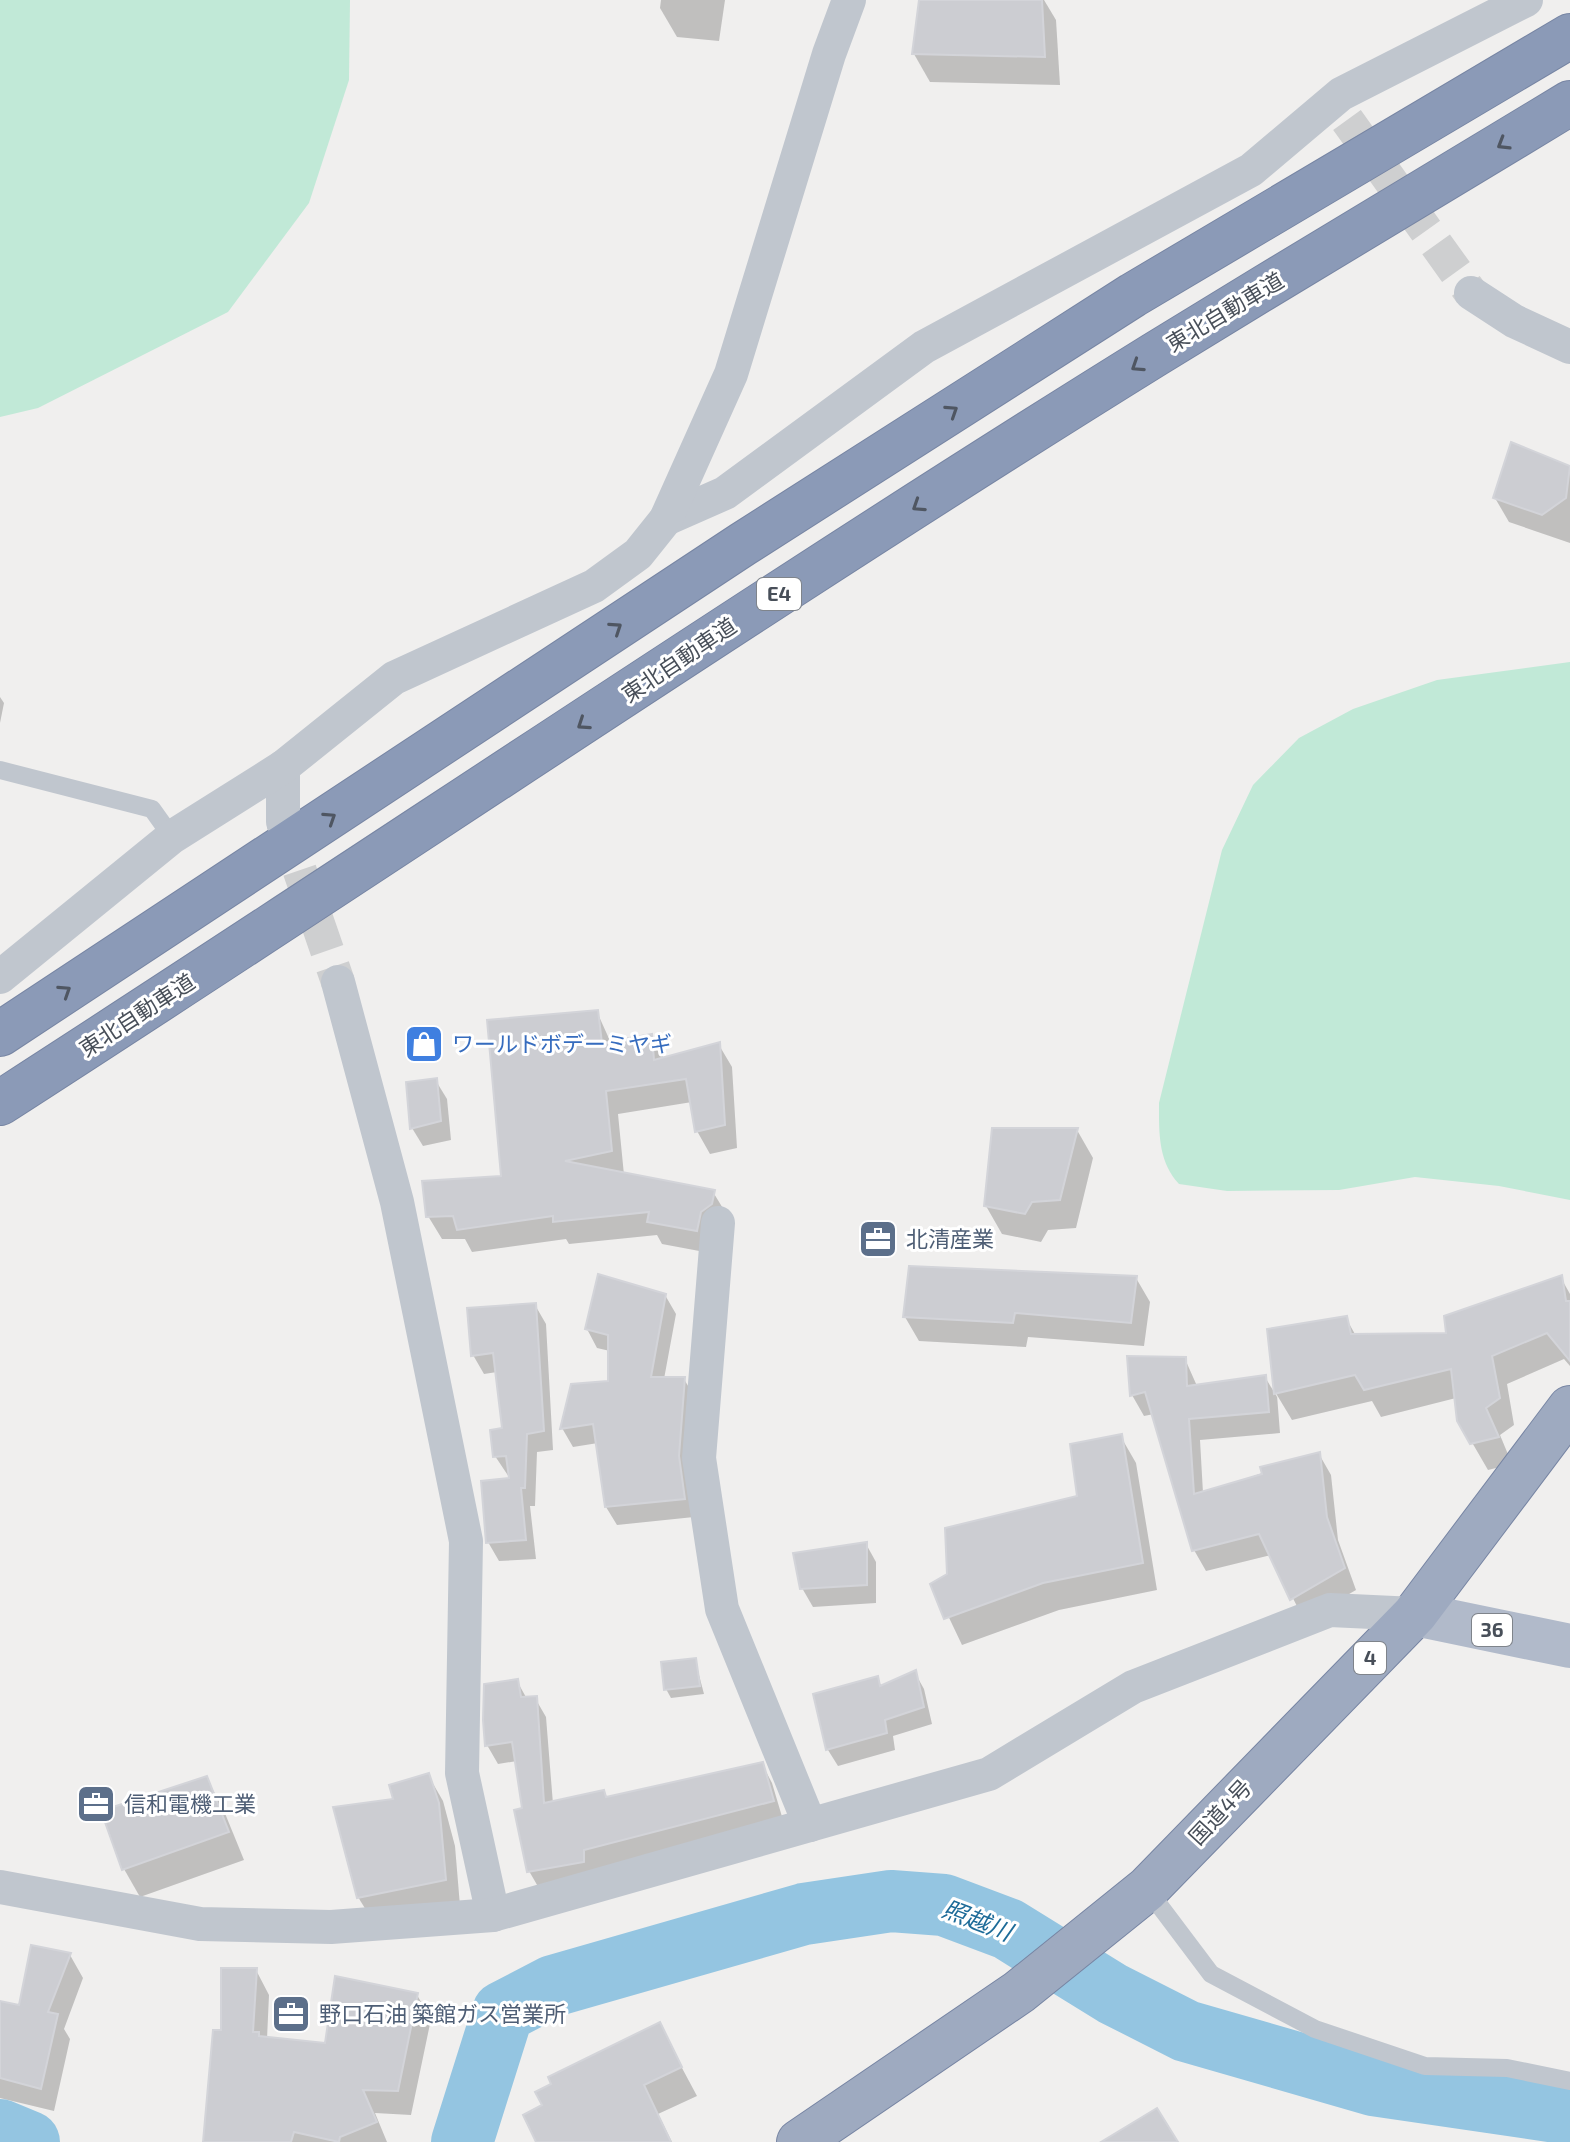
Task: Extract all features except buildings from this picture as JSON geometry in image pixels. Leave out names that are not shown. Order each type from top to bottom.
[{"type":"highway","points":[[0,1034],[743,544],[1133,295],[1570,36]]},
{"type":"highway","name":"東北自動車道","points":[[0,1103],[362,870],[763,605],[1154,355],[1570,103]]},
{"type":"highway","name":"国道4号","points":[[799,2142],[1019,1992],[1139,1896],[1415,1614],[1570,1408]]},
{"type":"main road","name":"36","points":[[1415,1614],[1570,1646]]},
{"type":"street","points":[[0,977],[172,837],[283,767],[394,678],[594,586],[638,554],[666,519],[731,374],[829,54],[849,0]]},
{"type":"street","points":[[666,519],[725,493],[924,347],[1251,170],[1344,107],[1526,0]]},
{"type":"street","points":[[1471,293],[1514,321],[1570,347]]},
{"type":"street","points":[[283,767],[283,822]]},
{"type":"street","points":[[338,982],[397,1202],[466,1541],[462,1773],[493,1915]]},
{"type":"street","points":[[718,1223],[699,1458],[722,1609],[810,1825]]},
{"type":"street","points":[[0,1887],[200,1924],[331,1927],[493,1915],[989,1774],[1133,1687],[1330,1610],[1415,1614]]},
{"type":"lane","points":[[0,770],[152,809],[172,837]]},
{"type":"lane","points":[[1139,1896],[1211,1974],[1315,2029],[1425,2066],[1507,2068],[1570,2081]]},
{"type":"green space","points":[[0,0],[350,0],[349,80],[309,203],[228,312],[38,408],[0,417]]},
{"type":"green space","points":[[1570,662],[1570,1200],[1499,1186],[1415,1177],[1339,1190],[1227,1191],[1179,1184],[1163,1156],[1159,1103],[1222,850],[1253,785],[1299,738],[1353,709],[1437,680]]},
{"type":"waterway","name":"照越川","points":[[462,2142],[503,2012],[553,1986],[804,1914],[891,1901],[944,1905],[1008,1929],[1113,1994],[1186,2031],[1373,2085],[1570,2114]]},
{"type":"waterway","name":"照越川","points":[[0,2130],[29,2142]]},
{"type":"tunnel","points":[[1347,120],[1471,293]]},
{"type":"tunnel","points":[[283,822],[338,982]]},
{"type":"place","name":"ワールドボデーミヤギ","points":[[424,1044]]},
{"type":"place","name":"北清産業","points":[[878,1239]]},
{"type":"place","name":"信和電機工業","points":[[96,1804]]},
{"type":"place","name":"野口石油 築館ガス営業所","points":[[291,2014]]}]
